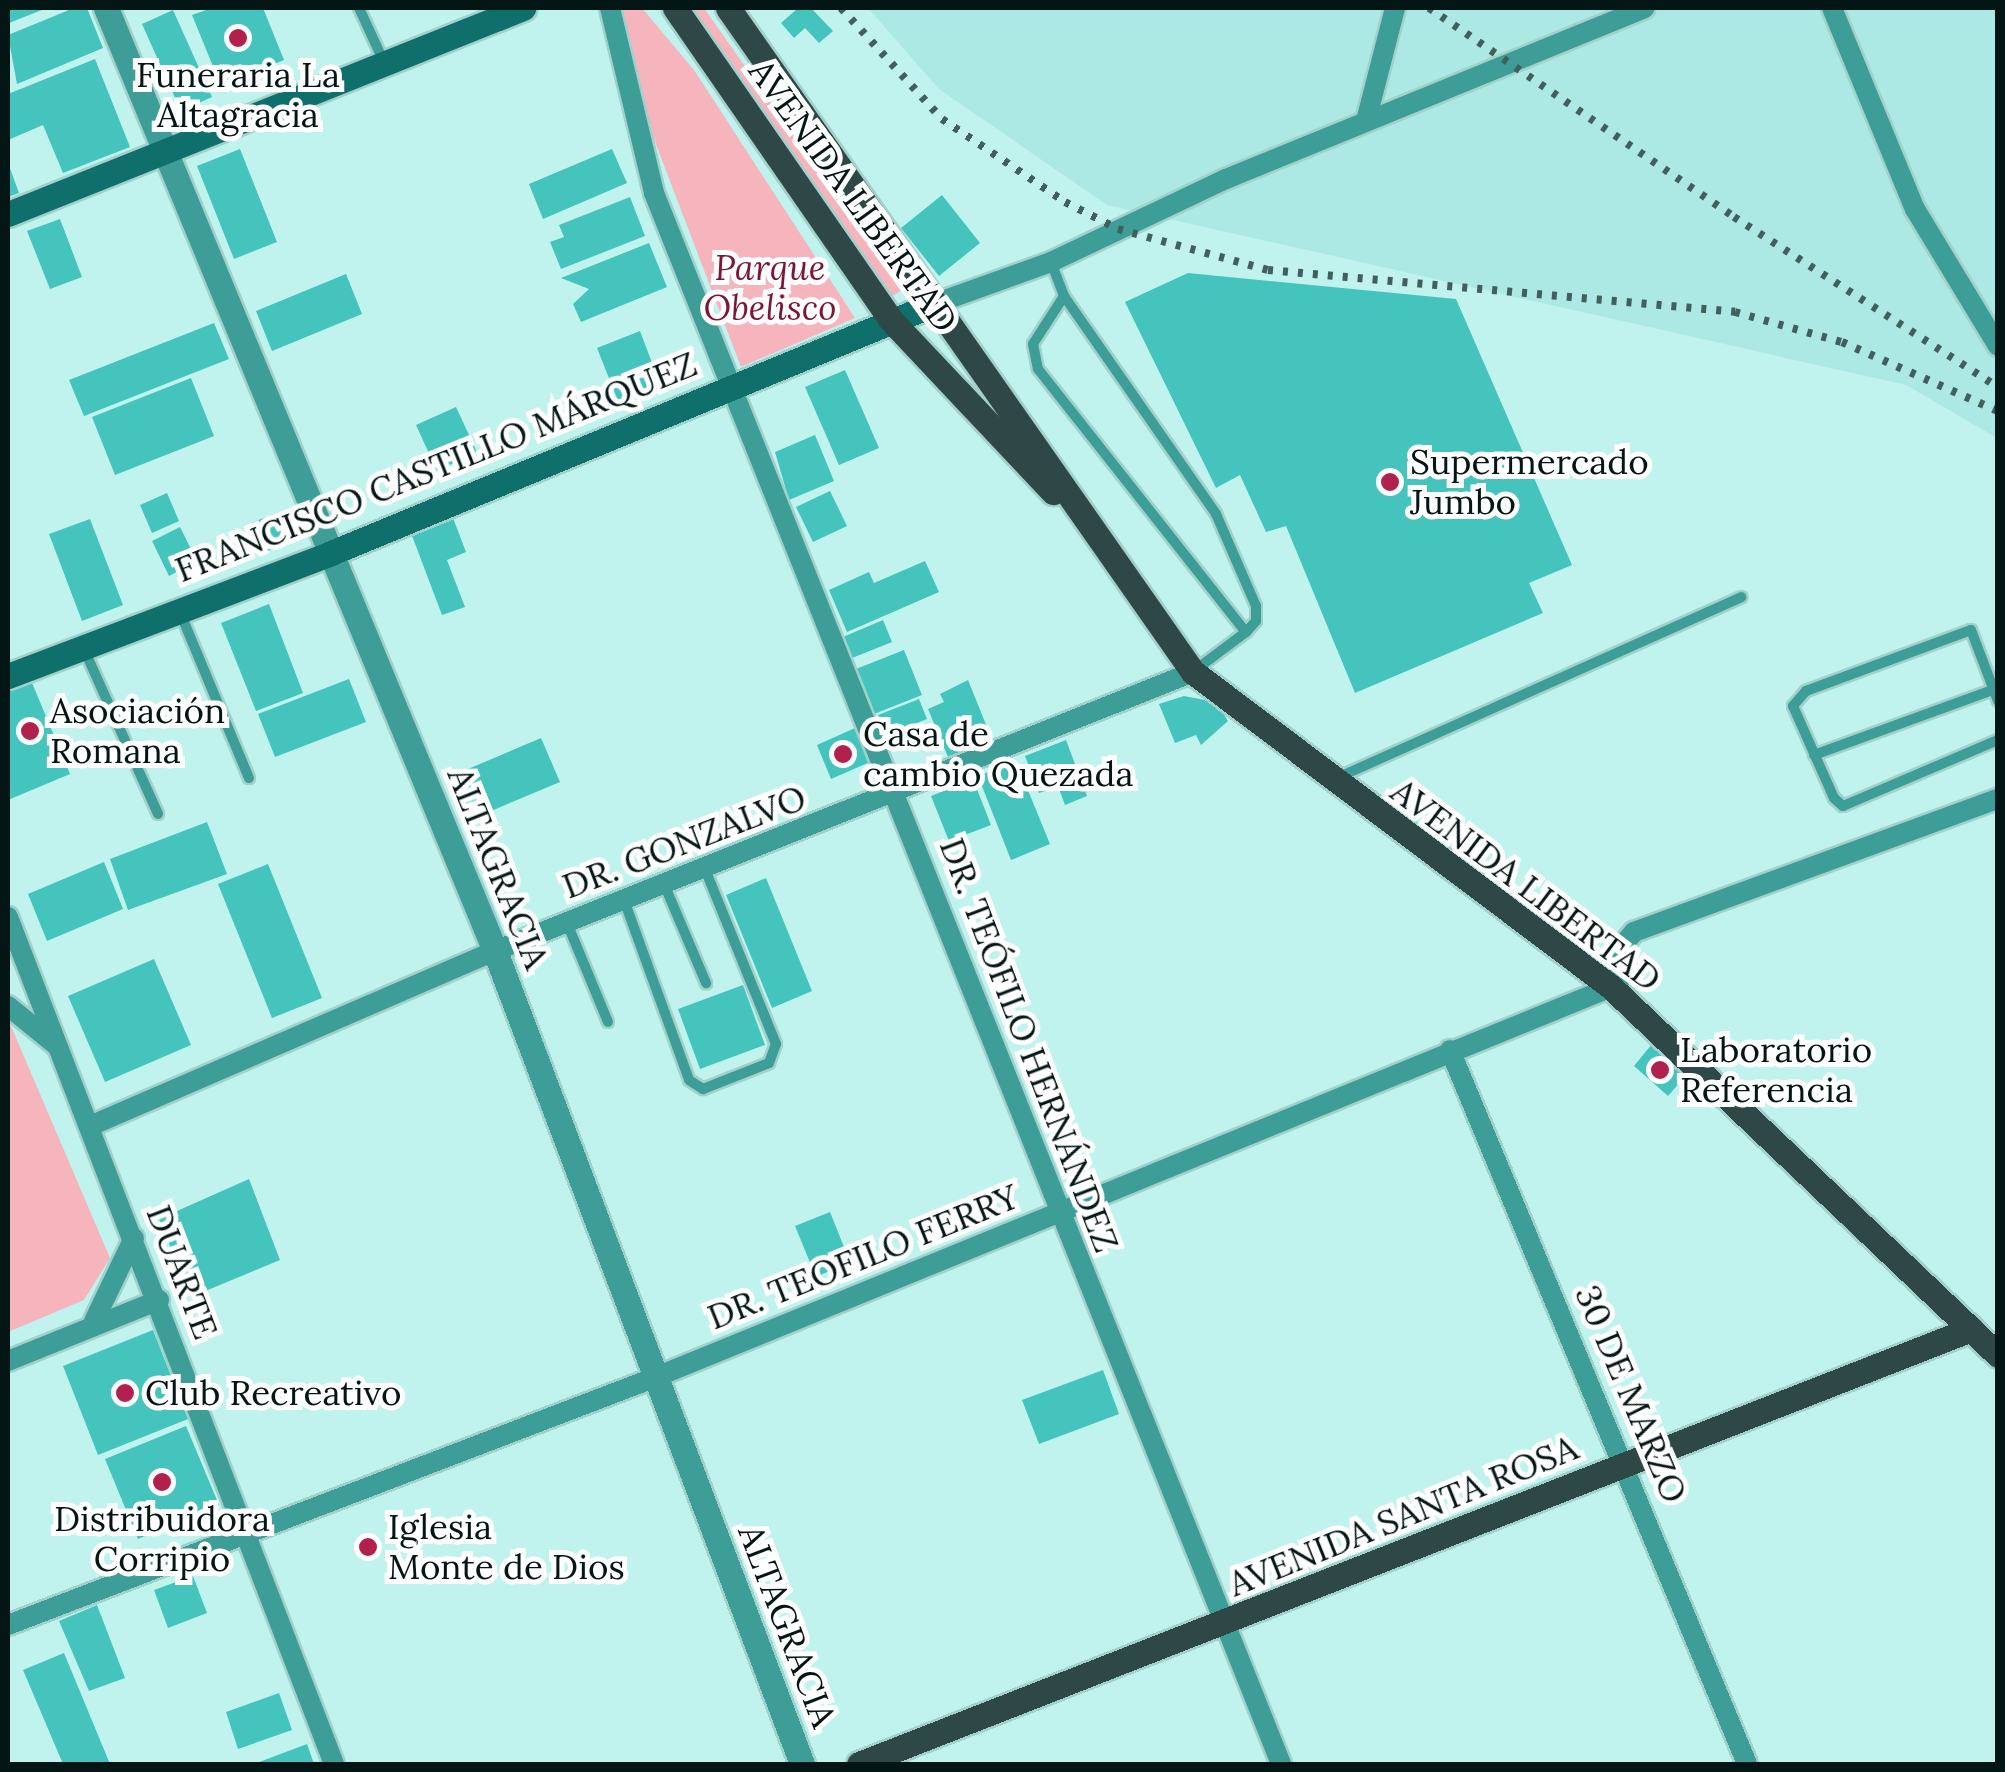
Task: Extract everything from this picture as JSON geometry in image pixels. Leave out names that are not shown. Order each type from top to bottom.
[{"type":"main road","points":[[8,214],[383,60],[522,8]]},
{"type":"main road","name":"AVENIDA LIBERTAD","points":[[674,8],[890,319],[1108,550]]},
{"type":"main road","name":"AVENIDA LIBERTAD","points":[[728,8],[1193,672],[1332,781],[1612,986],[1998,1355]]},
{"type":"main road","name":"FRANCISCO CASTILLO MÁRQUEZ","points":[[8,676],[331,553],[934,304]]},
{"type":"main road","name":"AVENIDA SANTA ROSA","points":[[859,1764],[1226,1624],[1972,1329]]},
{"type":"street","name":"ALTAGRACIA","points":[[106,8],[495,951],[802,1764]]},
{"type":"street","name":"DR. TEÓFILO HERNÁNDEZ","points":[[610,8],[654,193],[735,384],[1058,1213],[1281,1764]]},
{"type":"street","points":[[1366,121],[1395,8]]},
{"type":"street","points":[[934,304],[1051,262],[1366,121],[1644,8]]},
{"type":"street","points":[[1832,8],[1916,210],[1998,346]]},
{"type":"street","name":"DR. GONZALVO","points":[[90,1126],[495,951],[896,794],[1193,672]]},
{"type":"street","points":[[1612,986],[1619,982],[1621,947],[1634,932],[1998,799]]},
{"type":"street","name":"DUARTE","points":[[9,924],[159,1300],[334,1764]]},
{"type":"street","name":"DR. TEOFILO FERRY","points":[[8,1625],[656,1377],[1612,986]]},
{"type":"street","points":[[8,1006],[59,1047]]},
{"type":"street","name":"30 DE MARZO","points":[[1450,1050],[1626,1464],[1747,1764]]},
{"type":"street","points":[[94,1321],[134,1238]]},
{"type":"street","points":[[8,1361],[94,1321],[159,1300]]},
{"type":"lane","points":[[359,8],[383,60]]},
{"type":"lane","points":[[1051,262],[1064,296],[1216,514],[1256,606],[1256,621],[1246,632],[1193,672]]},
{"type":"lane","points":[[1064,296],[1033,344],[1038,369],[1246,632]]},
{"type":"lane","points":[[1332,781],[1741,597]]},
{"type":"lane","points":[[179,609],[248,778]]},
{"type":"lane","points":[[1814,754],[1995,696],[1971,630],[1806,691],[1793,706],[1814,754],[1843,806],[1998,740]]},
{"type":"lane","points":[[82,646],[158,814]]},
{"type":"lane","points":[[624,900],[690,1080],[703,1089],[769,1063],[776,1044],[705,869]]},
{"type":"lane","points":[[664,884],[706,983]]},
{"type":"lane","points":[[567,923],[608,1022]]},
{"type":"shaded area","points":[[868,8],[1997,8],[1997,438],[1906,385],[1107,205],[939,89]]},
{"type":"green space","name":"Parque Obelisco","points":[[642,8],[694,70],[855,318],[741,367],[620,50],[617,10]]},
{"type":"green space","points":[[688,8],[704,8],[902,290],[875,307]]},
{"type":"green space","points":[[8,1019],[110,1258],[84,1300],[8,1332]]},
{"type":"building","points":[[8,8],[47,8],[9,23]]},
{"type":"building","points":[[74,8],[87,8],[103,48],[17,84],[8,35]]},
{"type":"building","name":"Funeraria La Altagracia","points":[[212,8],[263,8],[284,60],[221,86],[192,15]]},
{"type":"building","points":[[798,8],[811,8],[833,31],[819,43],[805,28],[794,38],[781,23]]},
{"type":"building","points":[[173,10],[212,97],[181,111],[142,24]]},
{"type":"building","points":[[95,59],[130,147],[63,173],[43,125],[8,140],[8,94]]},
{"type":"building","points":[[240,149],[277,242],[234,259],[197,166]]},
{"type":"building","points":[[612,149],[627,183],[543,219],[529,184]]},
{"type":"building","points":[[8,163],[19,193],[8,197]]},
{"type":"building","points":[[942,195],[980,243],[939,276],[901,228]]},
{"type":"building","points":[[630,197],[645,236],[561,269],[550,242],[564,237],[559,225]]},
{"type":"building","points":[[60,219],[82,277],[50,289],[27,231]]},
{"type":"building","points":[[649,243],[667,287],[581,322],[573,304],[589,289],[561,278]]},
{"type":"building","name":"Supermercado Jumbo","points":[[1188,273],[1456,299],[1572,565],[1529,583],[1543,613],[1355,693],[1286,526],[1266,532],[1240,475],[1216,488],[1125,302]]},
{"type":"building","points":[[346,274],[362,314],[272,351],[256,311]]},
{"type":"building","points":[[214,323],[229,359],[84,416],[69,380]]},
{"type":"building","points":[[640,331],[660,384],[618,401],[597,348]]},
{"type":"building","points":[[845,370],[879,448],[839,465],[805,387]]},
{"type":"building","points":[[191,378],[214,436],[115,475],[92,417]]},
{"type":"building","points":[[456,407],[477,452],[437,471],[416,425]]},
{"type":"building","points":[[815,435],[834,481],[789,500],[775,452]]},
{"type":"building","points":[[830,491],[847,526],[813,542],[796,507]]},
{"type":"building","points":[[167,493],[179,521],[152,533],[140,505]]},
{"type":"building","points":[[292,507],[304,537],[263,553],[251,523]]},
{"type":"building","points":[[453,518],[466,552],[447,560],[465,607],[442,615],[411,533]]},
{"type":"building","points":[[90,519],[123,605],[82,621],[49,534]]},
{"type":"building","points":[[180,527],[197,561],[169,576],[152,541]]},
{"type":"building","points":[[925,561],[939,592],[847,632],[829,590],[869,572],[874,583]]},
{"type":"building","points":[[269,604],[303,693],[256,711],[221,623]]},
{"type":"building","points":[[883,620],[892,642],[852,658],[843,637]]},
{"type":"building","points":[[904,650],[922,695],[874,714],[856,669]]},
{"type":"building","name":"Asociación Romana","points":[[30,678],[70,774],[8,800],[8,687]]},
{"type":"building","points":[[349,679],[366,722],[275,757],[258,714]]},
{"type":"building","points":[[968,680],[993,742],[948,757],[928,709],[944,702],[940,694]]},
{"type":"building","points":[[1184,696],[1216,702],[1228,721],[1201,745],[1196,735],[1175,743],[1159,704]]},
{"type":"building","points":[[919,699],[927,719],[887,735],[878,715]]},
{"type":"building","name":"Casa de cambio Quezada","points":[[855,728],[870,762],[831,779],[817,745]]},
{"type":"building","points":[[541,738],[560,782],[472,819],[454,775]]},
{"type":"building","points":[[1066,740],[1087,796],[1065,805],[1058,786],[1039,793],[1025,756]]},
{"type":"building","points":[[1016,761],[1050,844],[1011,860],[978,776]]},
{"type":"building","points":[[973,779],[991,825],[949,841],[931,796]]},
{"type":"building","points":[[207,822],[227,874],[128,910],[110,859]]},
{"type":"building","points":[[104,862],[123,909],[47,941],[28,894]]},
{"type":"building","points":[[268,864],[322,998],[272,1018],[218,884]]},
{"type":"building","points":[[766,878],[812,991],[772,1008],[726,895]]},
{"type":"building","points":[[154,959],[191,1045],[105,1082],[68,996]]},
{"type":"building","points":[[743,985],[765,1045],[700,1069],[678,1009]]},
{"type":"building","name":"Laboratorio Referencia","points":[[1652,1044],[1687,1074],[1668,1096],[1634,1066]]},
{"type":"building","points":[[249,1179],[280,1260],[191,1297],[159,1219]]},
{"type":"building","points":[[830,1212],[850,1262],[816,1277],[795,1226]]},
{"type":"building","name":"Club Recreativo","points":[[153,1330],[188,1419],[98,1455],[63,1366]]},
{"type":"building","points":[[1103,1370],[1119,1414],[1039,1444],[1022,1400]]},
{"type":"building","name":"Distribuidora Corripio","points":[[186,1426],[219,1505],[138,1539],[105,1459]]},
{"type":"building","points":[[193,1576],[207,1613],[168,1628],[154,1590]]},
{"type":"building","points":[[97,1605],[125,1678],[89,1691],[59,1621]]},
{"type":"building","points":[[64,1653],[110,1764],[63,1764],[23,1670]]},
{"type":"building","points":[[279,1693],[292,1730],[238,1749],[226,1712]]},
{"type":"building","points":[[307,1744],[314,1764],[254,1764]]},
{"type":"railway","points":[[841,8],[942,119],[1065,202],[1118,229],[1268,270],[1735,312],[1842,342],[1998,411]]},
{"type":"railway","points":[[1429,8],[1734,217],[1998,387]]},
{"type":"place","name":"Funeraria La Altagracia","points":[[238,38]]},
{"type":"place","name":"Supermercado Jumbo","points":[[1390,482]]},
{"type":"place","name":"Asociación Romana","points":[[30,731]]},
{"type":"place","name":"Casa de cambio Quezada","points":[[843,754]]},
{"type":"place","name":"Laboratorio Referencia","points":[[1660,1070]]},
{"type":"place","name":"Club Recreativo","points":[[125,1393]]},
{"type":"place","name":"Distribuidora Corripio","points":[[162,1482]]},
{"type":"place","name":"Iglesia Monte de Dios","points":[[368,1547]]}]
